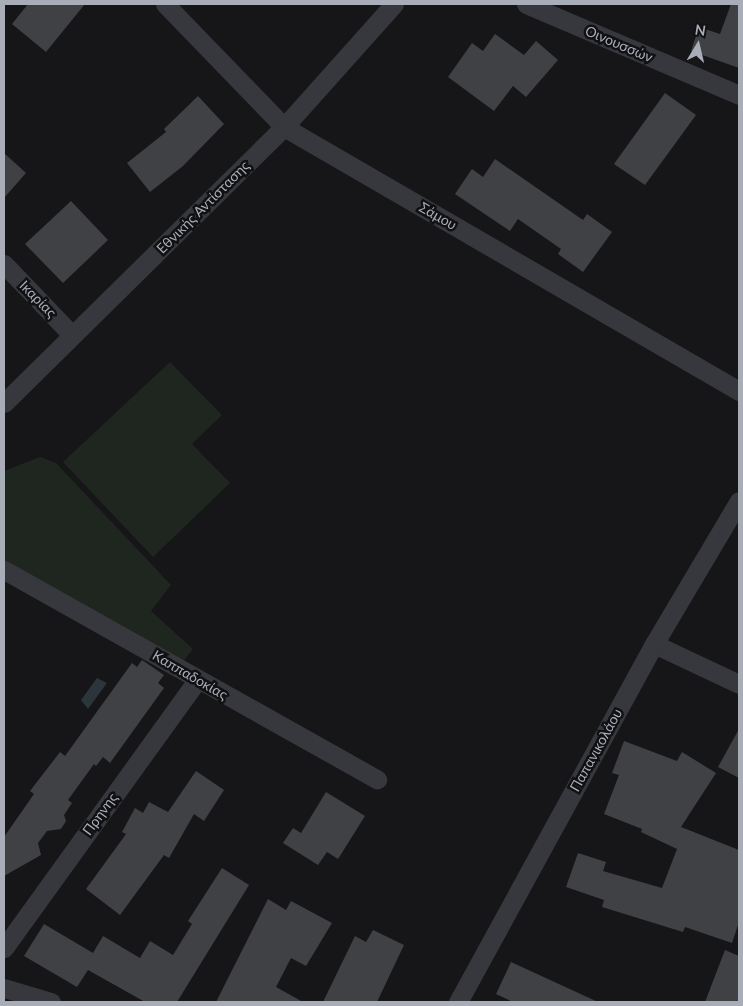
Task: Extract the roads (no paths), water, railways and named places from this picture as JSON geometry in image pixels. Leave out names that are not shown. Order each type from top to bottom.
[{"type":"street","name":"Σάμου","points":[[166,4],[284,126],[739,391]]},
{"type":"street","name":"Εθνικής Αντίστασης","points":[[4,403],[284,126],[394,4]]},
{"type":"street","name":"Οινουσσών","points":[[526,4],[739,95]]},
{"type":"street","name":"Ικαρίας","points":[[4,264],[72,335]]},
{"type":"street","name":"Παπανικολάου","points":[[458,1002],[654,644],[739,501]]},
{"type":"street","name":"Καππαδοκίας","points":[[4,570],[197,680],[377,779]]},
{"type":"street","points":[[654,644],[739,684]]},
{"type":"street","name":"Πρηνης","points":[[4,948],[197,680]]},
{"type":"street","points":[[6,993],[50,1002]]}]
